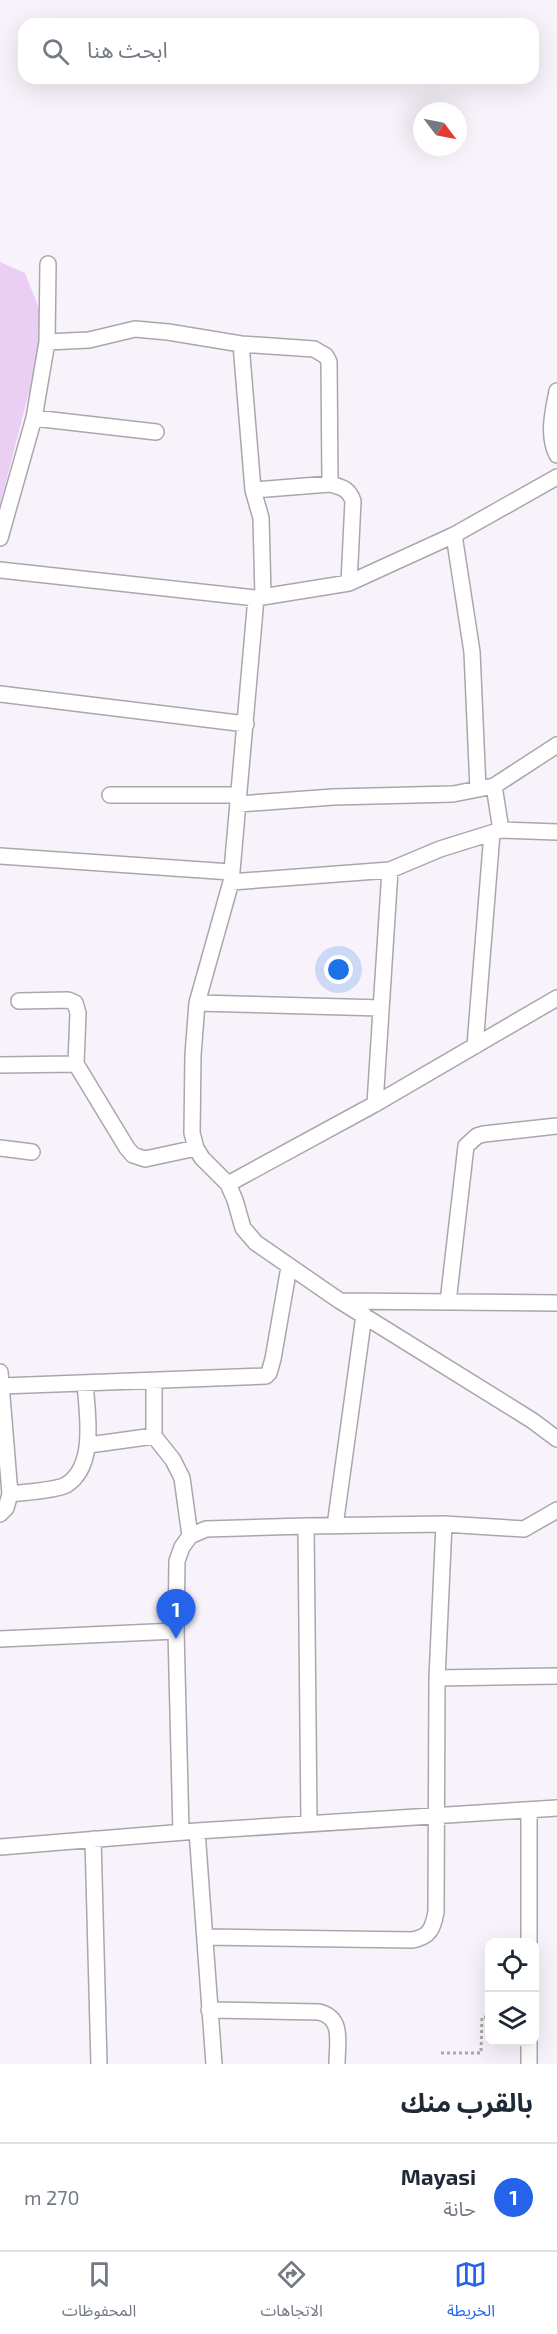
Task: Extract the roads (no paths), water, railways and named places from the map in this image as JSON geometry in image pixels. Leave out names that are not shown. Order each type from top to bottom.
[{"type":"street","points":[[0,538],[34,418],[47,342],[48,264]]},
{"type":"street","points":[[47,342],[89,340],[135,329],[241,344],[314,349],[326,356],[329,362],[330,484]]},
{"type":"street","points":[[241,344],[253,490],[261,518],[260,597],[231,877],[197,1003],[192,1133],[196,1148],[202,1158],[228,1184],[236,1200],[243,1228],[249,1236],[289,1267],[340,1301],[533,1421],[557,1439]]},
{"type":"street","points":[[557,391],[552,419],[553,446],[557,455]]},
{"type":"street","points":[[34,418],[156,432]]},
{"type":"street","points":[[0,570],[260,597],[349,583],[454,535],[557,477]]},
{"type":"street","points":[[253,490],[330,484],[350,493],[352,501],[349,583]]},
{"type":"street","points":[[454,535],[472,652],[478,789]]},
{"type":"street","points":[[0,694],[246,724]]},
{"type":"street","points":[[110,795],[238,800],[453,794],[494,786],[557,745]]},
{"type":"street","points":[[475,1046],[497,832],[494,786]]},
{"type":"street","points":[[0,856],[231,877],[390,870],[440,849],[497,832],[557,832]]},
{"type":"street","points":[[375,1104],[390,870]]},
{"type":"street","points":[[228,1184],[375,1104],[557,998]]},
{"type":"street","points":[[19,1001],[68,1000],[75,1003],[78,1013],[76,1064],[133,1155],[145,1159],[196,1148]]},
{"type":"street","points":[[197,1003],[381,1008]]},
{"type":"street","points":[[0,1065],[76,1064]]},
{"type":"street","points":[[448,1302],[466,1146],[477,1136],[484,1134],[557,1126]]},
{"type":"street","points":[[0,1148],[32,1152]]},
{"type":"street","points":[[0,1514],[6,1508],[10,1494],[1,1379],[85,1383],[266,1376],[273,1359],[289,1267]]},
{"type":"street","points":[[340,1301],[557,1303]]},
{"type":"street","points":[[335,1526],[364,1315]]},
{"type":"street","points":[[154,1382],[154,1436],[182,1478],[190,1536]]},
{"type":"street","points":[[10,1494],[64,1486],[81,1468],[89,1444],[85,1383]]},
{"type":"street","points":[[89,1444],[154,1436]]},
{"type":"street","points":[[181,1832],[176,1631],[177,1561],[182,1547],[190,1536],[206,1529],[306,1526],[444,1524],[524,1529],[557,1509]]},
{"type":"street","points":[[205,1937],[412,1940],[423,1939],[434,1926],[436,1912],[437,1678],[444,1524]]},
{"type":"street","points":[[306,1526],[309,1824]]},
{"type":"street","points":[[0,1639],[176,1631]]},
{"type":"street","points":[[437,1678],[557,1676]]},
{"type":"street","points":[[0,1846],[197,1830],[557,1808]]},
{"type":"street","points":[[529,1810],[529,1938]]},
{"type":"street","points":[[197,1830],[214,2064]]},
{"type":"street","points":[[93,1839],[99,2064]]},
{"type":"street","points":[[209,2010],[329,2014],[335,2020],[337,2064]]},
{"type":"street","points":[[529,2046],[530,2064]]},
{"type":"place","name":"Mayasi","points":[[176,1639]]}]
